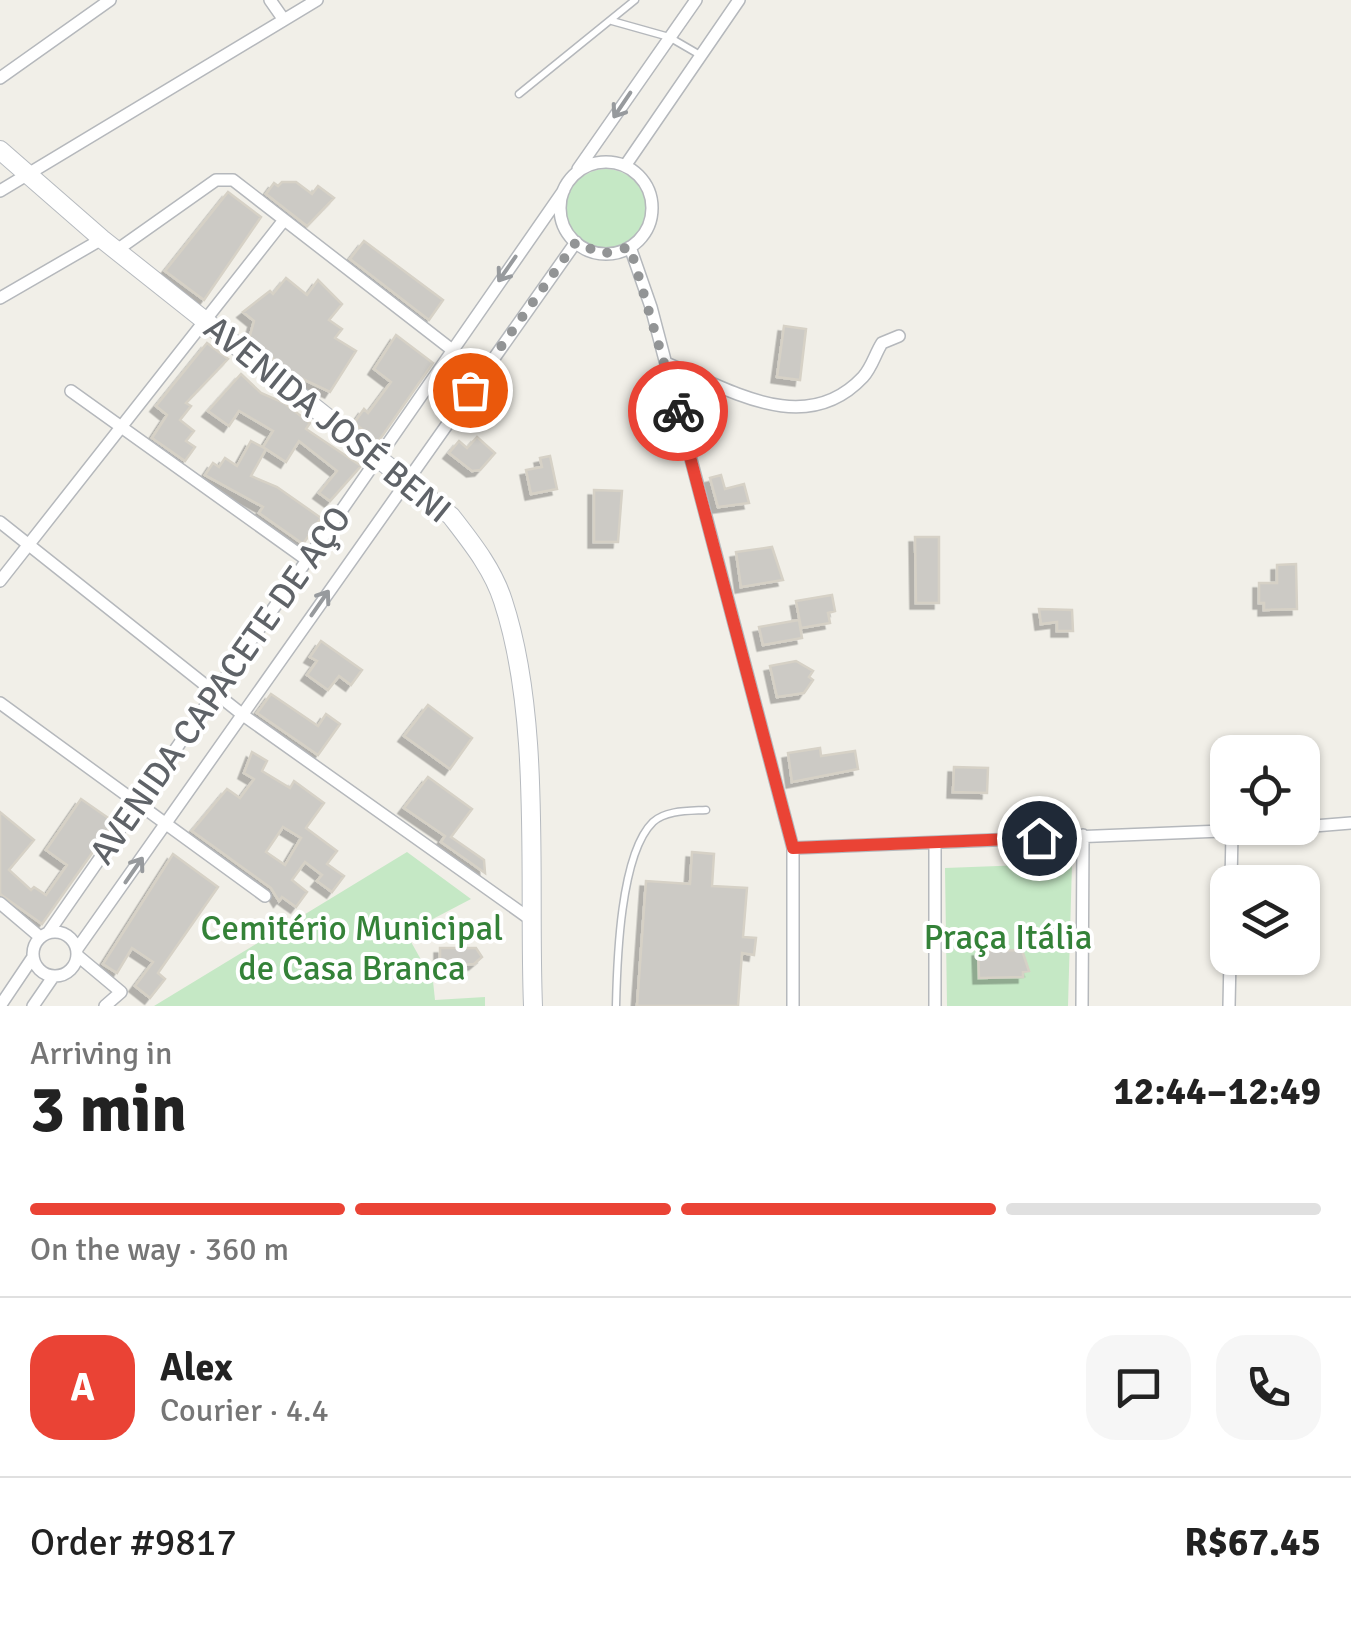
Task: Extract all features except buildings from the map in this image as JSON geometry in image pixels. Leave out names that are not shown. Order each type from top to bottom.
[{"type":"main road","name":"AVENIDA JOSÉ BENI","points":[[0,150],[110,245],[451,516],[482,558],[502,598],[521,670],[526,724],[533,1006]]},
{"type":"street","points":[[0,78],[110,0]]},
{"type":"street","points":[[270,0],[284,20]]},
{"type":"street","points":[[0,191],[317,0]]},
{"type":"street","points":[[575,174],[599,162],[625,166],[645,185],[652,212],[641,238],[630,247],[602,254],[576,242],[561,218],[564,190],[669,36],[696,0]]},
{"type":"street","points":[[625,166],[739,0]]},
{"type":"street","points":[[0,298],[110,245],[216,180],[233,180],[452,349]]},
{"type":"street","name":"AVENIDA CAPACETE DE AÇO","points":[[44,935],[564,190]]},
{"type":"street","points":[[0,581],[284,220]]},
{"type":"street","name":"AVENIDA CAPACETE DE AÇO","points":[[78,953],[576,242]]},
{"type":"street","points":[[630,247],[666,364],[793,848],[792,1006]]},
{"type":"street","points":[[666,364],[764,403],[811,408],[856,384],[870,368],[882,342],[899,336]]},
{"type":"street","points":[[71,391],[306,560]]},
{"type":"street","points":[[0,522],[243,714],[530,919]]},
{"type":"street","points":[[0,703],[265,896]]},
{"type":"street","points":[[1320,825],[1351,823]]},
{"type":"street","points":[[793,848],[1210,833]]},
{"type":"street","points":[[1082,1006],[1083,835]]},
{"type":"street","points":[[935,1006],[936,843]]},
{"type":"street","points":[[0,903],[44,935],[63,933],[78,953],[121,992],[106,1006]]},
{"type":"street","points":[[0,1006],[44,935]]},
{"type":"street","points":[[33,956],[39,970],[52,977],[67,974],[78,953]]},
{"type":"street","points":[[1228,1006],[1229,975]]},
{"type":"street","points":[[33,1006],[52,977]]},
{"type":"lane","points":[[519,94],[635,0]]},
{"type":"lane","points":[[612,21],[669,36],[700,55]]},
{"type":"lane","points":[[616,1006],[622,928],[644,834],[668,814],[706,810]]},
{"type":"green space","points":[[606,169],[621,172],[634,181],[643,194],[643,224],[634,237],[621,246],[606,249],[591,246],[578,237],[569,224],[566,209],[569,194],[578,181],[591,172]]},
{"type":"green space","name":"Cemitério Municipal de Casa Branca","points":[[407,852],[471,899],[406,933],[433,981],[435,1000],[485,997],[485,1006],[154,1006]]},
{"type":"green space","name":"Praça Itália","points":[[1072,863],[1068,1006],[947,1006],[945,868]]},
{"type":"way so far","points":[[470,390],[576,242],[602,254],[630,247],[651,307],[678,411]]},
{"type":"route","points":[[678,411],[793,848],[1039,838]]}]
